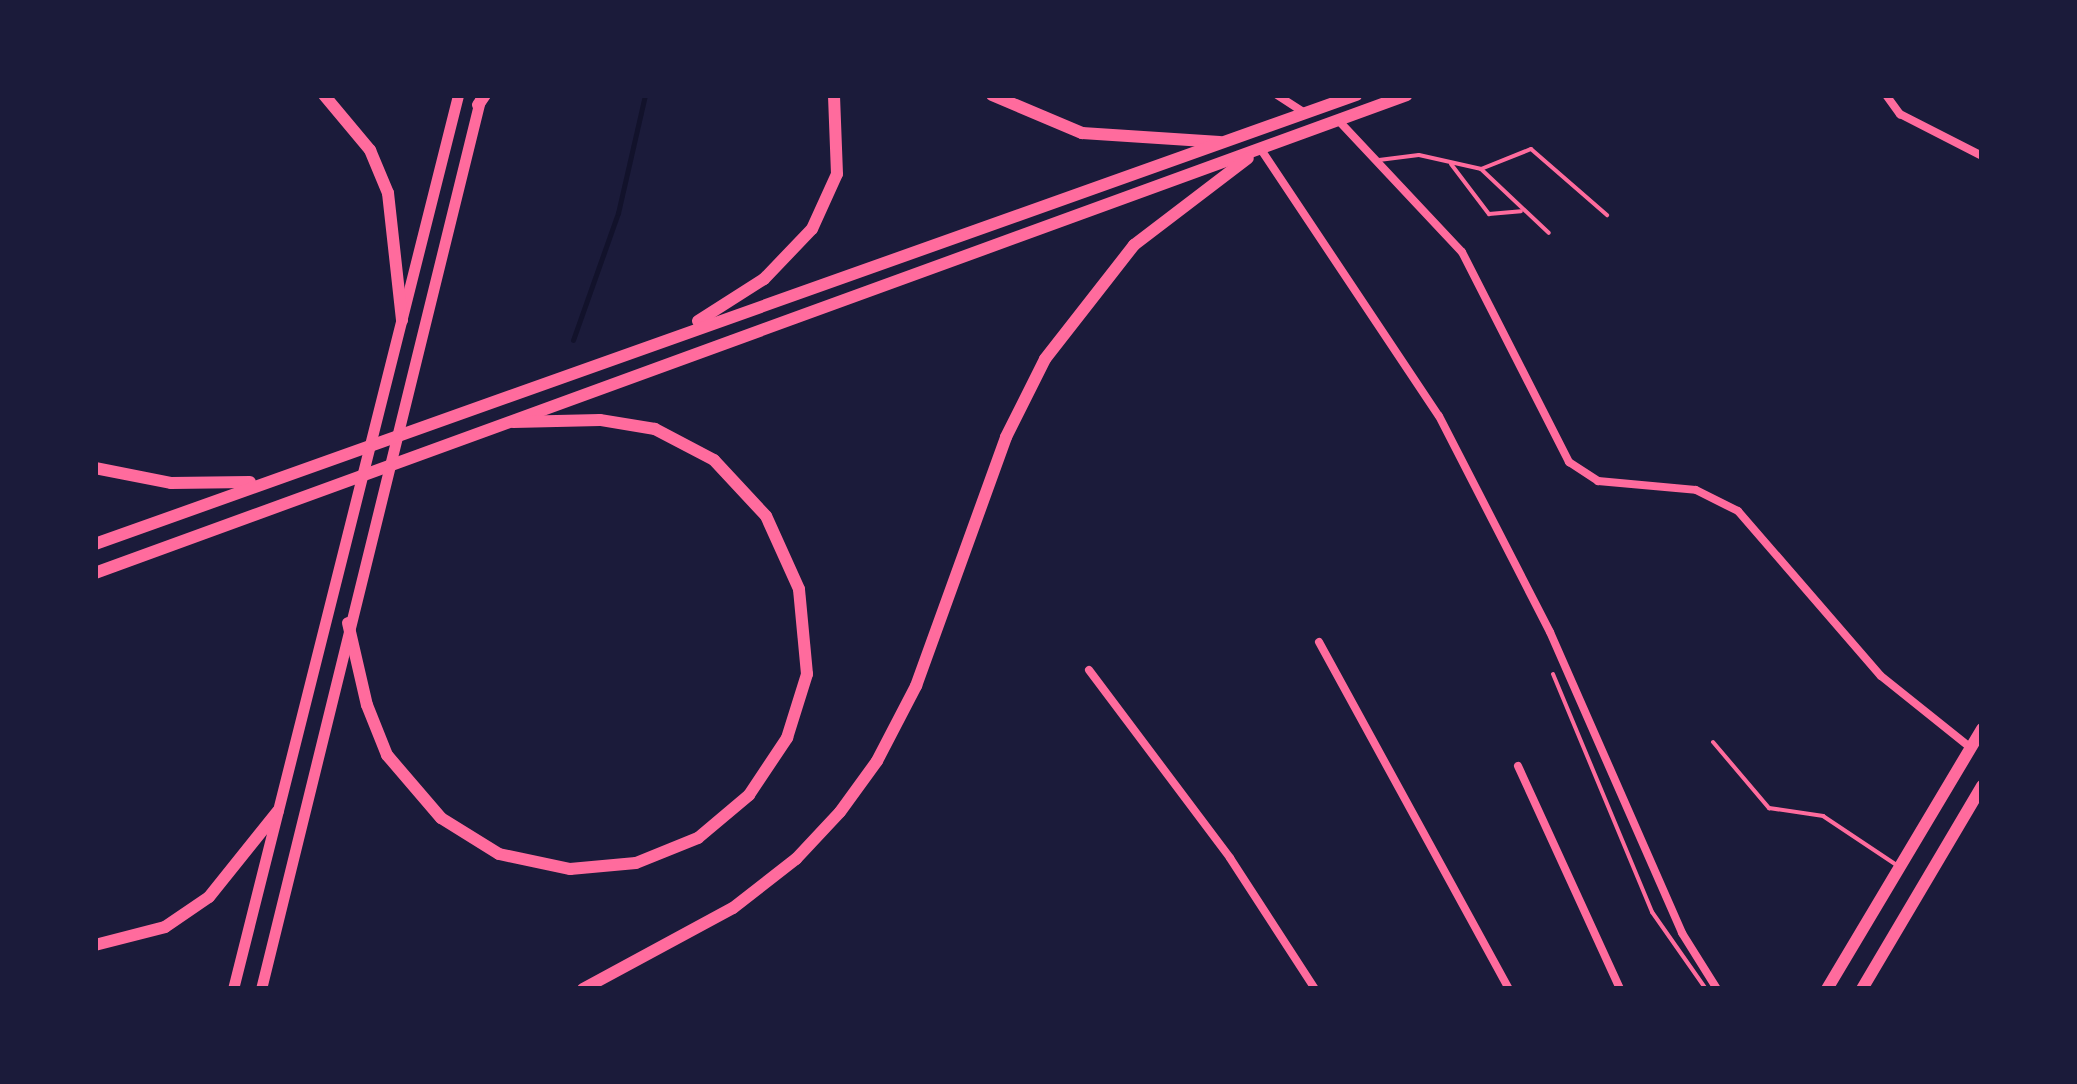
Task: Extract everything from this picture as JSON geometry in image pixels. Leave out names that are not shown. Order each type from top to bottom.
[{"type":"main road","points":[[324,95],[360,135],[388,193],[402,320]]},
{"type":"main road","points":[[234,989],[458,95]]},
{"type":"main road","points":[[680,332],[764,278],[812,229],[837,174],[834,95]]},
{"type":"main road","points":[[992,95],[1042,122],[1082,133],[1222,142]]},
{"type":"main road","points":[[95,544],[680,332],[1356,95]]},
{"type":"main road","points":[[95,573],[496,423],[1407,95]]},
{"type":"main road","points":[[260,989],[348,623],[407,406],[482,98]]},
{"type":"main road","points":[[583,989],[733,908],[796,859],[840,812],[910,699],[1006,437],[1063,330],[1134,245],[1258,150]]},
{"type":"main road","points":[[348,623],[367,705],[387,755],[440,818],[499,854],[570,869],[658,856],[716,825],[762,778],[802,696],[807,632],[792,564],[751,496],[714,460],[655,429],[600,420],[496,423]]},
{"type":"main road","points":[[95,468],[171,483],[263,482]]},
{"type":"main road","points":[[1827,989],[1982,729]]},
{"type":"main road","points":[[1862,989],[1982,786]]},
{"type":"main road","points":[[95,944],[165,927],[209,898],[278,811]]},
{"type":"street","points":[[1278,95],[1305,113]]},
{"type":"street","points":[[1886,95],[1900,114],[1982,156]]},
{"type":"street","points":[[1338,120],[1436,218],[1476,272],[1569,462],[1598,481],[1696,490],[1738,511],[1882,676],[1971,748]]},
{"type":"street","points":[[1258,150],[1439,416],[1550,632],[1682,933],[1716,989]]},
{"type":"street","points":[[1319,642],[1508,989]]},
{"type":"street","points":[[1089,670],[1230,858],[1315,989]]},
{"type":"street","points":[[1518,766],[1620,989]]},
{"type":"lane","points":[[1379,160],[1419,155],[1482,169],[1535,150],[1606,215]]},
{"type":"lane","points":[[1451,163],[1489,214],[1521,210]]},
{"type":"lane","points":[[1482,169],[1549,234]]},
{"type":"lane","points":[[1553,674],[1652,912],[1706,989]]},
{"type":"lane","points":[[1713,742],[1768,808],[1824,816],[1899,867]]},
{"type":"waterway","points":[[573,340],[618,213],[645,95]]}]
